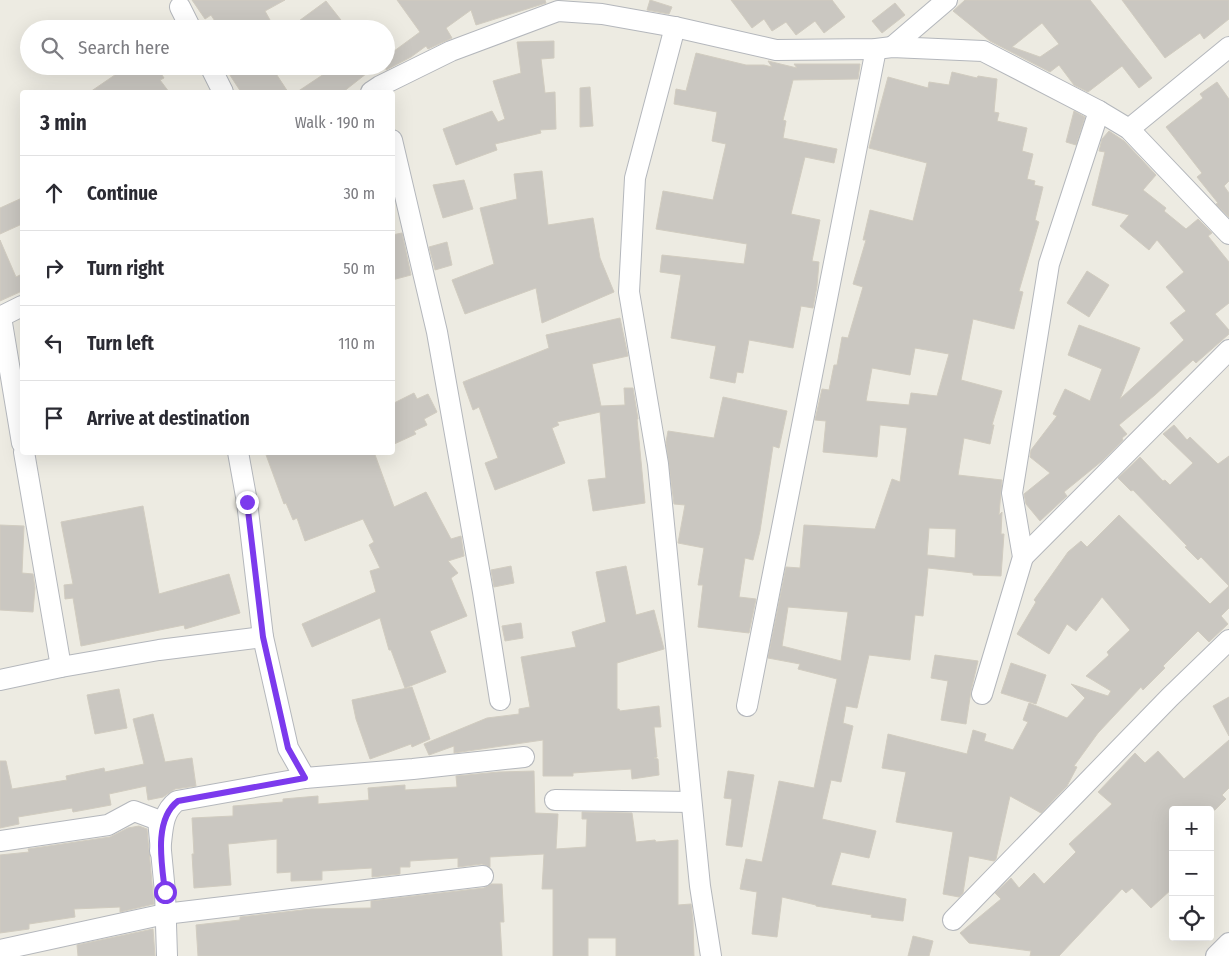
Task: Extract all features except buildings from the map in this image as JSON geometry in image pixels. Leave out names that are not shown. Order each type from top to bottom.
[{"type":"street","points":[[602,14],[618,0]]},
{"type":"street","points":[[747,706],[884,48],[947,0]]},
{"type":"street","points":[[378,90],[450,51],[553,5],[676,28],[776,50],[884,48],[983,52],[1099,111],[1129,129],[1229,234]]},
{"type":"street","points":[[180,7],[186,20]]},
{"type":"street","points":[[676,28],[635,178],[629,292],[658,464],[700,886],[711,956]]},
{"type":"street","points":[[1129,129],[1229,47]]},
{"type":"street","points":[[214,75],[222,90]]},
{"type":"street","points":[[982,694],[1023,557],[1012,493],[1049,264],[1099,111]]},
{"type":"street","points":[[395,153],[437,332],[500,700]]},
{"type":"street","points":[[20,307],[0,317],[20,432]]},
{"type":"street","points":[[1023,557],[1229,350]]},
{"type":"street","points":[[25,455],[61,667]]},
{"type":"street","points":[[239,455],[247,502],[263,637],[288,748],[305,778]]},
{"type":"street","points":[[0,680],[159,650],[263,637]]},
{"type":"street","points":[[953,920],[1170,697],[1229,640]]},
{"type":"street","points":[[160,851],[165,815],[170,806],[178,801],[305,778],[524,757]]},
{"type":"street","points":[[555,800],[691,802]]},
{"type":"street","points":[[0,841],[108,825],[134,810],[158,820],[165,892],[168,956]]},
{"type":"street","points":[[0,950],[165,914],[483,876]]},
{"type":"street","points":[[1216,956],[1229,943]]},
{"type":"route","points":[[165,892],[160,851],[165,815],[170,806],[178,801],[305,778],[288,748],[263,637],[247,502]]}]
